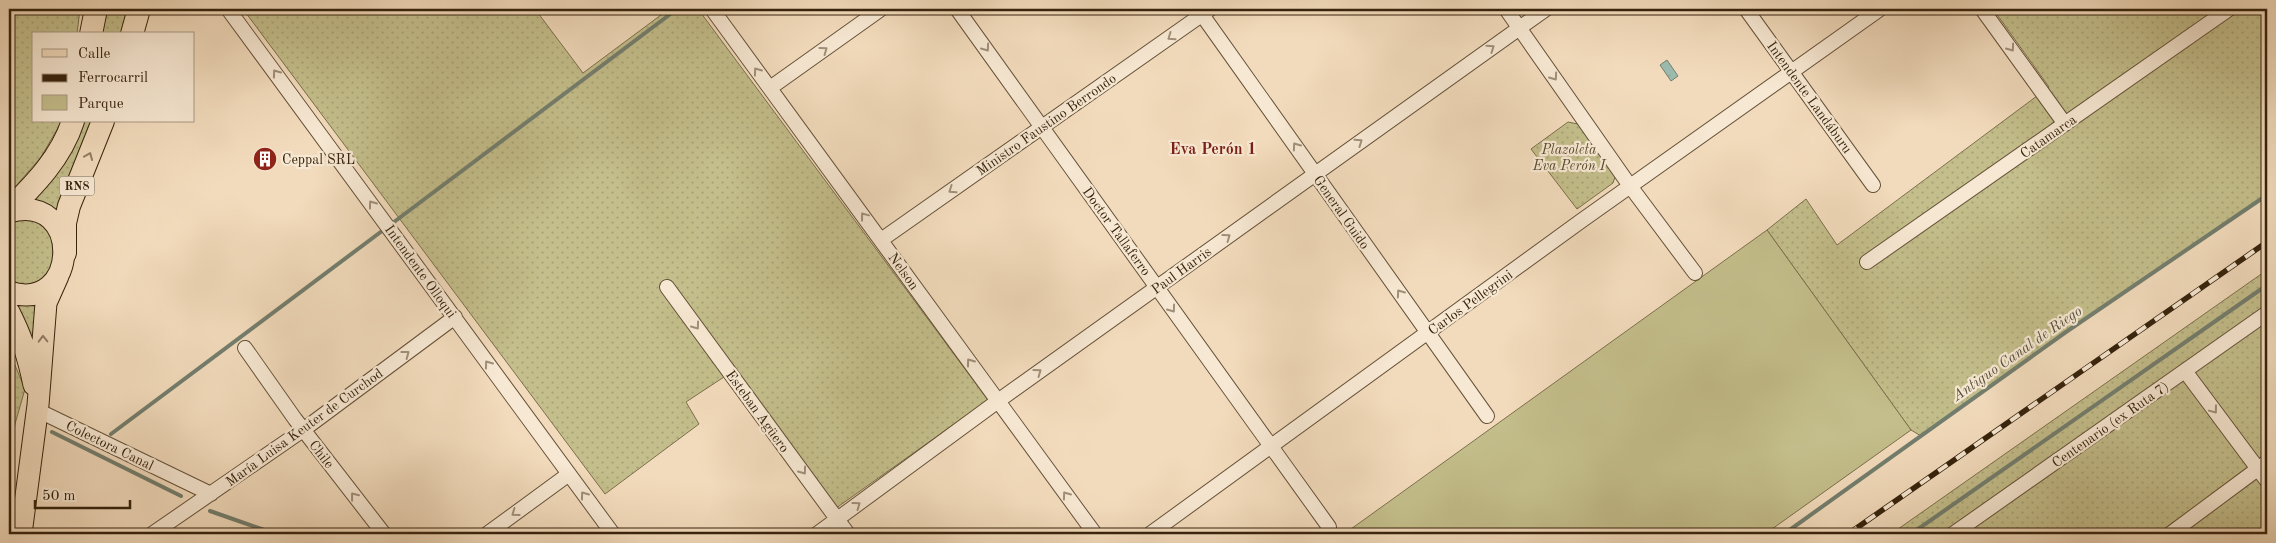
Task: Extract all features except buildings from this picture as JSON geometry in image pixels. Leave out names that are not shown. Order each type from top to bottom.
[{"type":"highway","points":[[91,32],[96,9]]},
{"type":"highway","points":[[133,32],[139,9]]},
{"type":"highway","name":"RN8","points":[[9,211],[54,162],[70,133],[73,122]]},
{"type":"highway","name":"RN8","points":[[65,253],[65,223],[69,206],[103,122]]},
{"type":"main road","name":"RN8","points":[[9,211],[30,210],[51,220],[64,241],[65,253],[63,265],[46,303],[37,407],[21,534]]},
{"type":"main road","points":[[9,292],[28,294],[39,291],[50,285],[58,276]]},
{"type":"main road","name":"RN8","points":[[9,312],[20,333],[29,359],[37,407]]},
{"type":"street","name":"Intendente Olloqui","points":[[228,9],[613,534]]},
{"type":"street","name":"Nelson","points":[[712,9],[1095,534]]},
{"type":"street","points":[[770,88],[881,9]]},
{"type":"street","name":"Doctor Tallaferro","points":[[958,9],[1329,527]]},
{"type":"street","points":[[1506,9],[1630,186],[1695,273]]},
{"type":"street","name":"Paul Harris","points":[[817,534],[998,401],[1546,9]]},
{"type":"street","name":"Intendente Landáburu","points":[[1746,9],[1873,185]]},
{"type":"street","name":"Carlos Pellegrini","points":[[1150,534],[1630,186],[1880,9]]},
{"type":"street","points":[[1982,9],[2065,124]]},
{"type":"street","name":"Catamarca","points":[[1867,262],[2229,9]]},
{"type":"street","name":"Ministro Faustino Berrondo","points":[[881,240],[1204,11]]},
{"type":"street","name":"General Guido","points":[[1204,11],[1315,174],[1487,416]]},
{"type":"street","name":"Esteban Agüero","points":[[667,287],[848,534]]},
{"type":"street","name":"Centenario (ex Ruta 7)","points":[[1953,534],[2267,313]]},
{"type":"street","name":"María Luisa Keuter de Curchod","points":[[152,534],[303,430],[455,317]]},
{"type":"street","name":"Chile","points":[[245,348],[303,430],[384,534]]},
{"type":"street","points":[[2185,371],[2263,465],[2267,481]]},
{"type":"street","name":"Colectora Canal","points":[[37,407],[211,494]]},
{"type":"street","points":[[2170,534],[2263,465]]},
{"type":"street","points":[[487,534],[568,474]]},
{"type":"green space","points":[[9,9],[80,9],[77,32],[32,32],[32,122],[61,122],[41,157],[9,194]]},
{"type":"green space","points":[[102,9],[130,9],[124,32],[98,32]]},
{"type":"green space","points":[[243,9],[535,9],[583,73],[669,9],[698,9],[988,400],[832,511],[730,373],[686,402],[699,424],[605,494]]},
{"type":"green space","points":[[1993,9],[2267,9],[2267,195],[2066,332],[1921,436],[1911,430],[1767,230],[1806,199],[1837,245],[2049,87]]},
{"type":"green space","points":[[80,122],[95,122],[58,213],[47,205],[28,200]]},
{"type":"green space","name":"Plazoleta Eva Perón I","points":[[1568,122],[1578,124],[1615,177],[1613,183],[1577,209],[1531,149]]},
{"type":"green space","points":[[20,217],[42,225],[49,232],[55,250],[54,260],[45,277],[28,287],[9,285],[9,219]]},
{"type":"green space","points":[[1767,230],[1911,430],[1765,534],[1344,534]]},
{"type":"green space","points":[[2267,270],[2267,534],[1891,534]]},
{"type":"green space","points":[[42,301],[38,368],[12,303]]},
{"type":"green space","points":[[9,351],[25,389],[15,424],[9,475]]},
{"type":"water","points":[[1667,60],[1678,76],[1671,81],[1660,65]]},
{"type":"waterway","points":[[394,222],[677,9]]},
{"type":"waterway","name":"Antiguo Canal de Riego","points":[[1784,534],[2066,332],[2267,195]]},
{"type":"waterway","points":[[111,434],[382,231]]},
{"type":"waterway","points":[[1911,534],[2267,285]]},
{"type":"waterway","points":[[9,411],[13,413]]},
{"type":"waterway","points":[[52,432],[181,496]]},
{"type":"waterway","points":[[210,511],[276,534]]},
{"type":"railway","points":[[1848,534],[2267,242]]},
{"type":"place","name":"Ceppal SRL","points":[[265,159]]},
{"type":"district","name":"Eva Perón 1","points":[[1213,148]]}]
